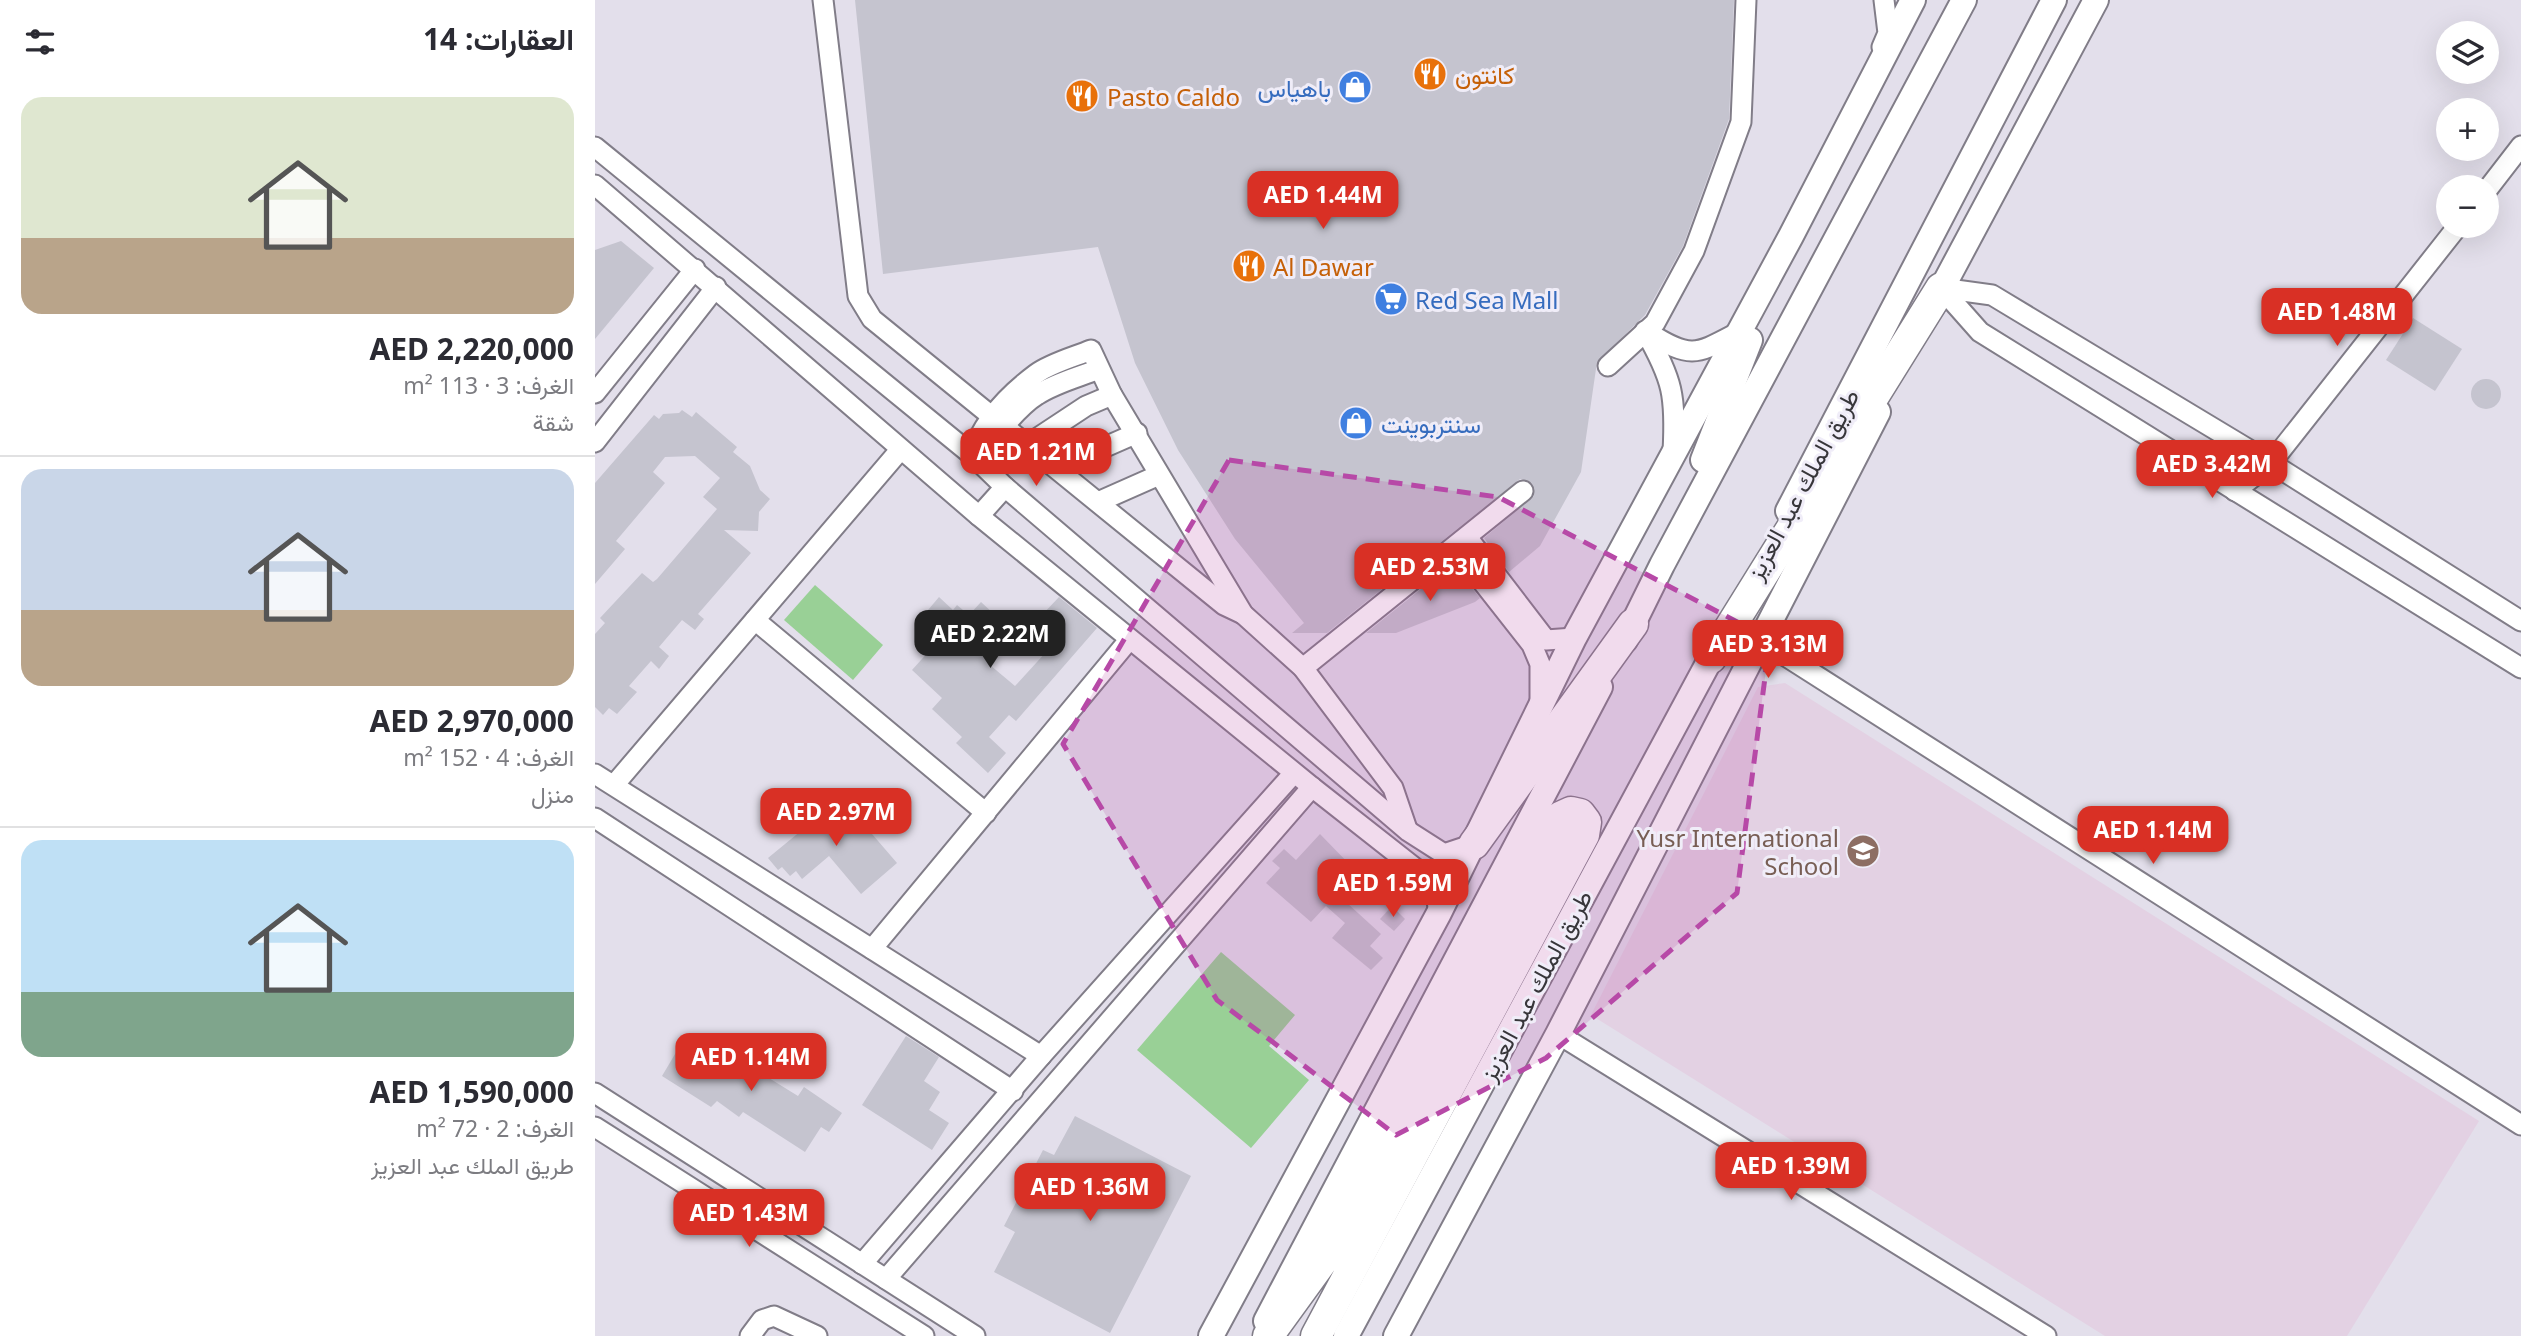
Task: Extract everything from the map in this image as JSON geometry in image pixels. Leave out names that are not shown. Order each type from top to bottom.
[{"type":"highway","points":[[1711,658],[1941,288]]},
{"type":"highway","points":[[1474,844],[1633,624]]},
{"type":"highway","points":[[1268,1336],[1339,1238],[1560,817],[1571,812],[1580,814],[1586,822],[1584,835],[1316,1336]]},
{"type":"main road","points":[[1210,1336],[1439,913],[1574,638],[1791,236],[1913,0]]},
{"type":"main road","points":[[1258,1336],[1662,565],[1964,0]]},
{"type":"main road","name":"طريق الملك عبد العزيز","points":[[1346,1336],[1711,658],[2054,0]]},
{"type":"main road","points":[[1396,1336],[1558,1034],[1941,288],[2096,0]]},
{"type":"main road","points":[[1662,565],[1791,236]]},
{"type":"street","points":[[823,0],[858,296],[872,319],[1224,605],[1243,614],[1303,668],[1393,788],[1408,831]]},
{"type":"street","points":[[1608,366],[1655,323],[1694,251],[1741,122],[1746,0]]},
{"type":"street","points":[[1863,95],[1888,33],[1884,0]]},
{"type":"street","points":[[2499,175],[2521,146]]},
{"type":"street","points":[[595,147],[972,455],[1005,487],[1408,831],[1444,853],[1474,844]]},
{"type":"street","points":[[595,185],[979,516],[1129,640],[1434,883],[1439,913]]},
{"type":"street","points":[[2235,491],[2271,463],[2449,238]]},
{"type":"street","points":[[595,393],[695,269]]},
{"type":"street","points":[[595,442],[716,287]]},
{"type":"street","points":[[1941,288],[1991,295],[2271,463],[2521,621]]},
{"type":"street","points":[[1941,288],[1980,332],[2521,668]]},
{"type":"street","points":[[1645,331],[1673,348],[1699,353],[1739,332]]},
{"type":"street","points":[[1645,331],[1665,365],[1674,389],[1673,455]]},
{"type":"street","points":[[972,455],[989,444],[998,420],[1037,395],[1099,369],[1243,614]]},
{"type":"street","points":[[1027,445],[1086,405],[1112,395]]},
{"type":"street","points":[[1057,468],[1137,433]]},
{"type":"street","points":[[614,785],[900,450]]},
{"type":"street","points":[[1098,502],[1159,475]]},
{"type":"street","points":[[979,516],[1005,487]]},
{"type":"street","points":[[1303,668],[1523,491]]},
{"type":"street","points":[[1461,542],[1546,640],[1574,638]]},
{"type":"street","points":[[1461,542],[1532,645],[1539,664],[1540,706]]},
{"type":"street","points":[[755,620],[986,813]]},
{"type":"street","points":[[872,950],[1129,640]]},
{"type":"street","points":[[1762,641],[2521,1125]]},
{"type":"street","points":[[862,1264],[1041,1056],[1294,773]]},
{"type":"street","points":[[595,774],[1041,1056]]},
{"type":"street","points":[[886,1279],[1312,787]]},
{"type":"street","points":[[595,818],[1013,1091]]},
{"type":"street","points":[[1558,1034],[2046,1336]]},
{"type":"street","points":[[595,1093],[975,1336]]},
{"type":"street","points":[[595,1127],[924,1336]]},
{"type":"street","points":[[751,1336],[762,1320],[774,1316],[817,1336]]},
{"type":"highlighted area","points":[[1229,460],[1498,497],[1770,639],[1737,893],[1546,1058],[1396,1135],[1217,1000],[1063,744]]},
{"type":"shaded area","name":"Yusr International School","points":[[1785,683],[2479,1121],[2347,1336],[2105,1336],[1591,1015],[1758,687]]},
{"type":"green space","points":[[815,585],[883,645],[853,680],[784,620]]},
{"type":"green space","points":[[1221,952],[1295,1015],[1269,1046],[1309,1080],[1251,1148],[1137,1050]]},
{"type":"water","points":[[1360,859],[1372,860],[1389,881],[1373,902],[1348,878],[1355,870],[1349,865]]},
{"type":"building","name":"Red Sea Mall","points":[[855,0],[1734,0],[1729,119],[1683,246],[1645,315],[1597,362],[1581,472],[1540,546],[1509,572],[1484,538],[1534,496],[1532,483],[1520,479],[1327,633],[1292,633],[1304,623],[1235,539],[1178,450],[1135,363],[1098,247],[883,274]]},
{"type":"building","points":[[621,241],[654,268],[595,339],[595,250]]},
{"type":"building","points":[[2413,318],[2462,349],[2435,391],[2386,360]]},
{"type":"building","points":[[2486,379],[2492,380],[2500,388],[2500,400],[2492,408],[2486,409],[2480,408],[2472,400],[2471,394],[2472,388],[2480,380]]},
{"type":"building","points":[[682,410],[692,417],[696,412],[737,447],[733,452],[750,466],[760,490],[770,499],[759,512],[758,531],[724,530],[751,553],[698,614],[704,619],[695,630],[682,620],[659,647],[669,656],[659,669],[651,661],[629,686],[637,692],[617,714],[609,708],[603,715],[595,707],[595,634],[605,623],[600,618],[642,573],[653,582],[657,579],[717,509],[703,497],[720,478],[695,456],[665,457],[653,472],[665,483],[616,541],[625,549],[595,584],[595,483],[654,415],[659,419],[663,414],[679,413]]},
{"type":"building","points":[[1452,564],[1480,598],[1396,633],[1366,633]]},
{"type":"building","points":[[939,597],[953,610],[957,605],[969,615],[981,602],[1007,626],[989,646],[999,655],[990,665],[1015,686],[1047,651],[1026,632],[1059,597],[1097,628],[1016,721],[1009,715],[989,737],[1006,753],[988,773],[956,743],[962,737],[932,709],[942,698],[912,670],[931,649],[917,637],[930,622],[923,616]]},
{"type":"building","points":[[841,798],[897,863],[861,894],[829,856],[802,879],[796,871],[790,876],[782,867],[778,870],[768,858]]},
{"type":"building","points":[[1320,834],[1355,870],[1335,892],[1381,934],[1370,946],[1383,958],[1371,970],[1332,938],[1345,923],[1326,906],[1311,922],[1266,883],[1280,868],[1272,861],[1284,849],[1296,860]]},
{"type":"building","points":[[1392,906],[1405,919],[1394,931],[1380,919]]},
{"type":"building","points":[[906,1036],[939,1057],[924,1081],[940,1092],[929,1110],[949,1123],[932,1150],[862,1105]]},
{"type":"building","points":[[681,1044],[702,1056],[752,1046],[750,1054],[769,1066],[764,1075],[798,1096],[804,1087],[842,1113],[829,1132],[821,1127],[805,1152],[743,1112],[739,1117],[717,1101],[711,1107],[662,1076]]},
{"type":"building","points":[[1075,1116],[1191,1176],[1110,1333],[994,1272],[1015,1232],[1004,1226],[1043,1150],[1054,1155]]},
{"type":"place","name":"كانتون","points":[[1430,74]]},
{"type":"place","name":"باهياس","points":[[1355,87]]},
{"type":"place","name":"Pasto Caldo","points":[[1082,96]]},
{"type":"place","name":"Al Dawar","points":[[1249,266]]},
{"type":"place","name":"Red Sea Mall","points":[[1391,299]]},
{"type":"place","name":"سنتربوينت","points":[[1356,423]]},
{"type":"place","name":"Yusr International School","points":[[1863,851]]}]
